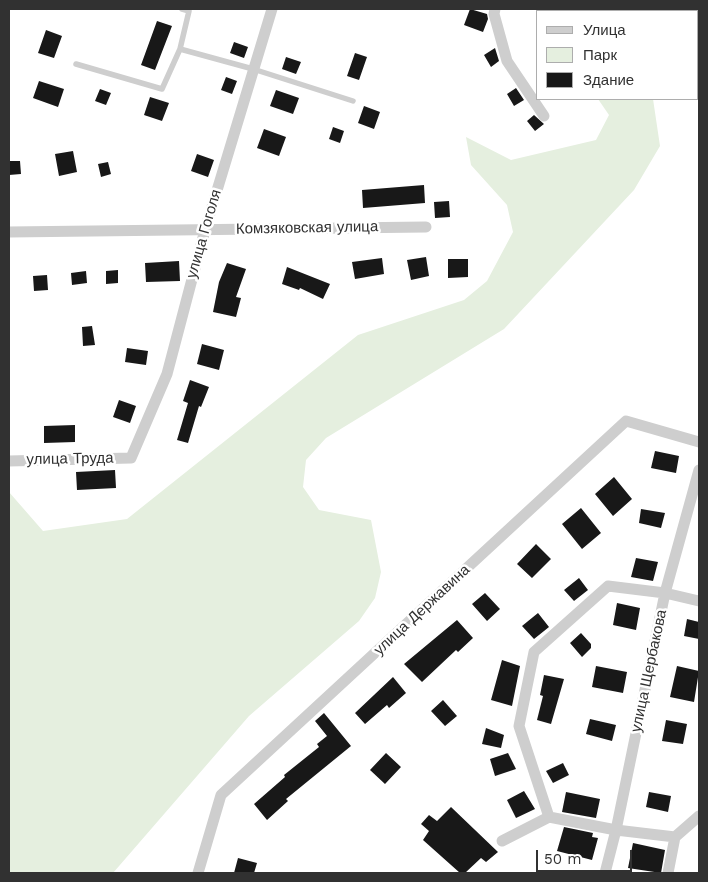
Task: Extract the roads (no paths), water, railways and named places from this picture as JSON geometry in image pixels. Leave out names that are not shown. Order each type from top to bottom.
[{"type":"street","name":"улица Гоголя","points":[[131,458],[166,374],[205,230],[272,9]]},
{"type":"street","points":[[495,9],[494,14],[507,62],[544,116]]},
{"type":"street","name":"Комзяковская улица","points":[[9,232],[426,227]]},
{"type":"street","name":"улица Державина","points":[[198,873],[221,795],[626,421],[699,442]]},
{"type":"street","name":"улица Труда","points":[[9,461],[131,458]]},
{"type":"street","name":"улица Щербакова","points":[[604,873],[616,830],[665,593],[699,470]]},
{"type":"street","points":[[549,818],[519,726],[534,652],[608,586],[665,593],[699,601]]},
{"type":"street","points":[[668,873],[675,837],[699,816]]},
{"type":"street","points":[[502,841],[549,818],[616,830],[675,837]]},
{"type":"lane","points":[[76,64],[162,89],[180,49],[189,12],[182,9]]},
{"type":"lane","points":[[180,49],[253,69],[353,101]]}]
